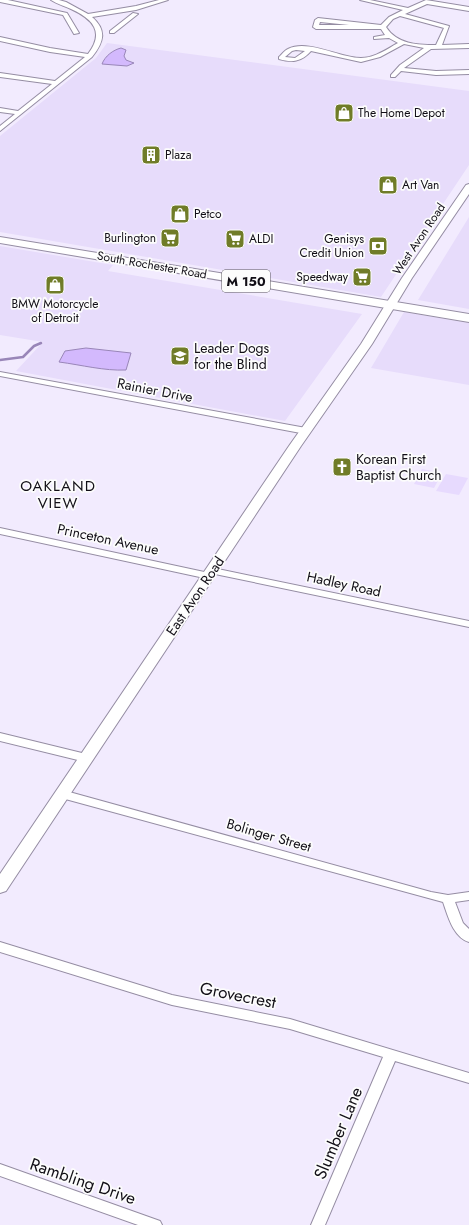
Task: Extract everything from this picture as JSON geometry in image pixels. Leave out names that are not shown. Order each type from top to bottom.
[{"type":"main road","name":"West Avon Road","points":[[391,305],[407,278],[469,187]]},
{"type":"main road","name":"South Rochester Road","points":[[0,240],[469,318]]},
{"type":"main road","name":"East Avon Road","points":[[0,886],[391,305]]},
{"type":"street","points":[[0,0],[65,14],[81,11]]},
{"type":"street","points":[[0,129],[90,56],[99,45],[100,32],[88,16],[81,11],[54,0]]},
{"type":"street","points":[[88,16],[136,8],[165,0]]},
{"type":"street","points":[[363,0],[408,10]]},
{"type":"street","points":[[448,6],[455,0]]},
{"type":"street","points":[[383,27],[388,20],[428,1],[469,9]]},
{"type":"street","points":[[65,14],[76,33]]},
{"type":"street","points":[[112,32],[135,14]]},
{"type":"street","points":[[399,14],[448,27],[448,30],[438,47]]},
{"type":"street","points":[[370,26],[360,28],[316,27],[318,20],[383,27],[390,36],[404,42],[430,47],[469,46]]},
{"type":"street","points":[[376,38],[390,36]]},
{"type":"street","points":[[0,39],[50,50],[90,56]]},
{"type":"street","points":[[309,50],[356,60],[366,60],[404,42]]},
{"type":"street","points":[[393,76],[430,47]]},
{"type":"street","points":[[400,69],[436,73],[469,72]]},
{"type":"street","points":[[0,75],[56,83]]},
{"type":"street","points":[[0,110],[20,113]]},
{"type":"street","name":"Rainier Drive","points":[[0,374],[306,431]]},
{"type":"street","name":"Princeton Avenue","points":[[0,531],[211,573]]},
{"type":"street","name":"Hadley Road","points":[[211,573],[469,624]]},
{"type":"street","points":[[0,738],[86,758]]},
{"type":"street","name":"Bolinger Street","points":[[62,794],[448,899],[469,896]]},
{"type":"street","points":[[448,899],[458,925],[469,937]]},
{"type":"street","name":"Grovecrest","points":[[0,947],[172,1000],[290,1024],[469,1078]]},
{"type":"street","name":"Slumber Lane","points":[[318,1225],[391,1054]]},
{"type":"street","name":"Rambling Drive","points":[[0,1170],[155,1225]]},
{"type":"shaded area","points":[[107,43],[469,91],[469,165],[381,297],[0,232],[0,136],[96,58]]},
{"type":"shaded area","points":[[121,48],[126,50],[124,56],[126,60],[134,63],[127,66],[102,64],[105,58],[115,50]]},
{"type":"shaded area","points":[[469,217],[469,309],[418,300]]},
{"type":"shaded area","name":"Leader Dogs for the Blind","points":[[0,246],[113,265],[108,271],[362,314],[285,421],[117,390],[16,371],[43,342],[0,335]]},
{"type":"shaded area","points":[[404,312],[469,323],[469,385],[371,368]]},
{"type":"shaded area","points":[[86,348],[131,353],[126,370],[101,369],[59,362],[65,351]]},
{"type":"shaded area","points":[[422,469],[442,473],[434,488],[414,484]]},
{"type":"shaded area","points":[[446,474],[468,478],[459,495],[436,491]]},
{"type":"waterway","points":[[0,360],[23,357],[34,346],[41,343]]},
{"type":"place","name":"The Home Depot","points":[[344,113]]},
{"type":"place","name":"Plaza","points":[[151,155]]},
{"type":"place","name":"Art Van","points":[[388,185]]},
{"type":"place","name":"Petco","points":[[180,214]]},
{"type":"place","name":"Burlington","points":[[170,238]]},
{"type":"place","name":"ALDI","points":[[235,239]]},
{"type":"place","name":"Genisys Credit Union","points":[[378,246]]},
{"type":"place","name":"Speedway","points":[[362,277]]},
{"type":"place","name":"BMW Motorcycle of Detroit","points":[[55,285]]},
{"type":"place","name":"Leader Dogs for the Blind","points":[[180,356]]},
{"type":"place","name":"Korean First Baptist Church","points":[[342,467]]},
{"type":"district","name":"OAKLAND VIEW","points":[[58,494]]}]
